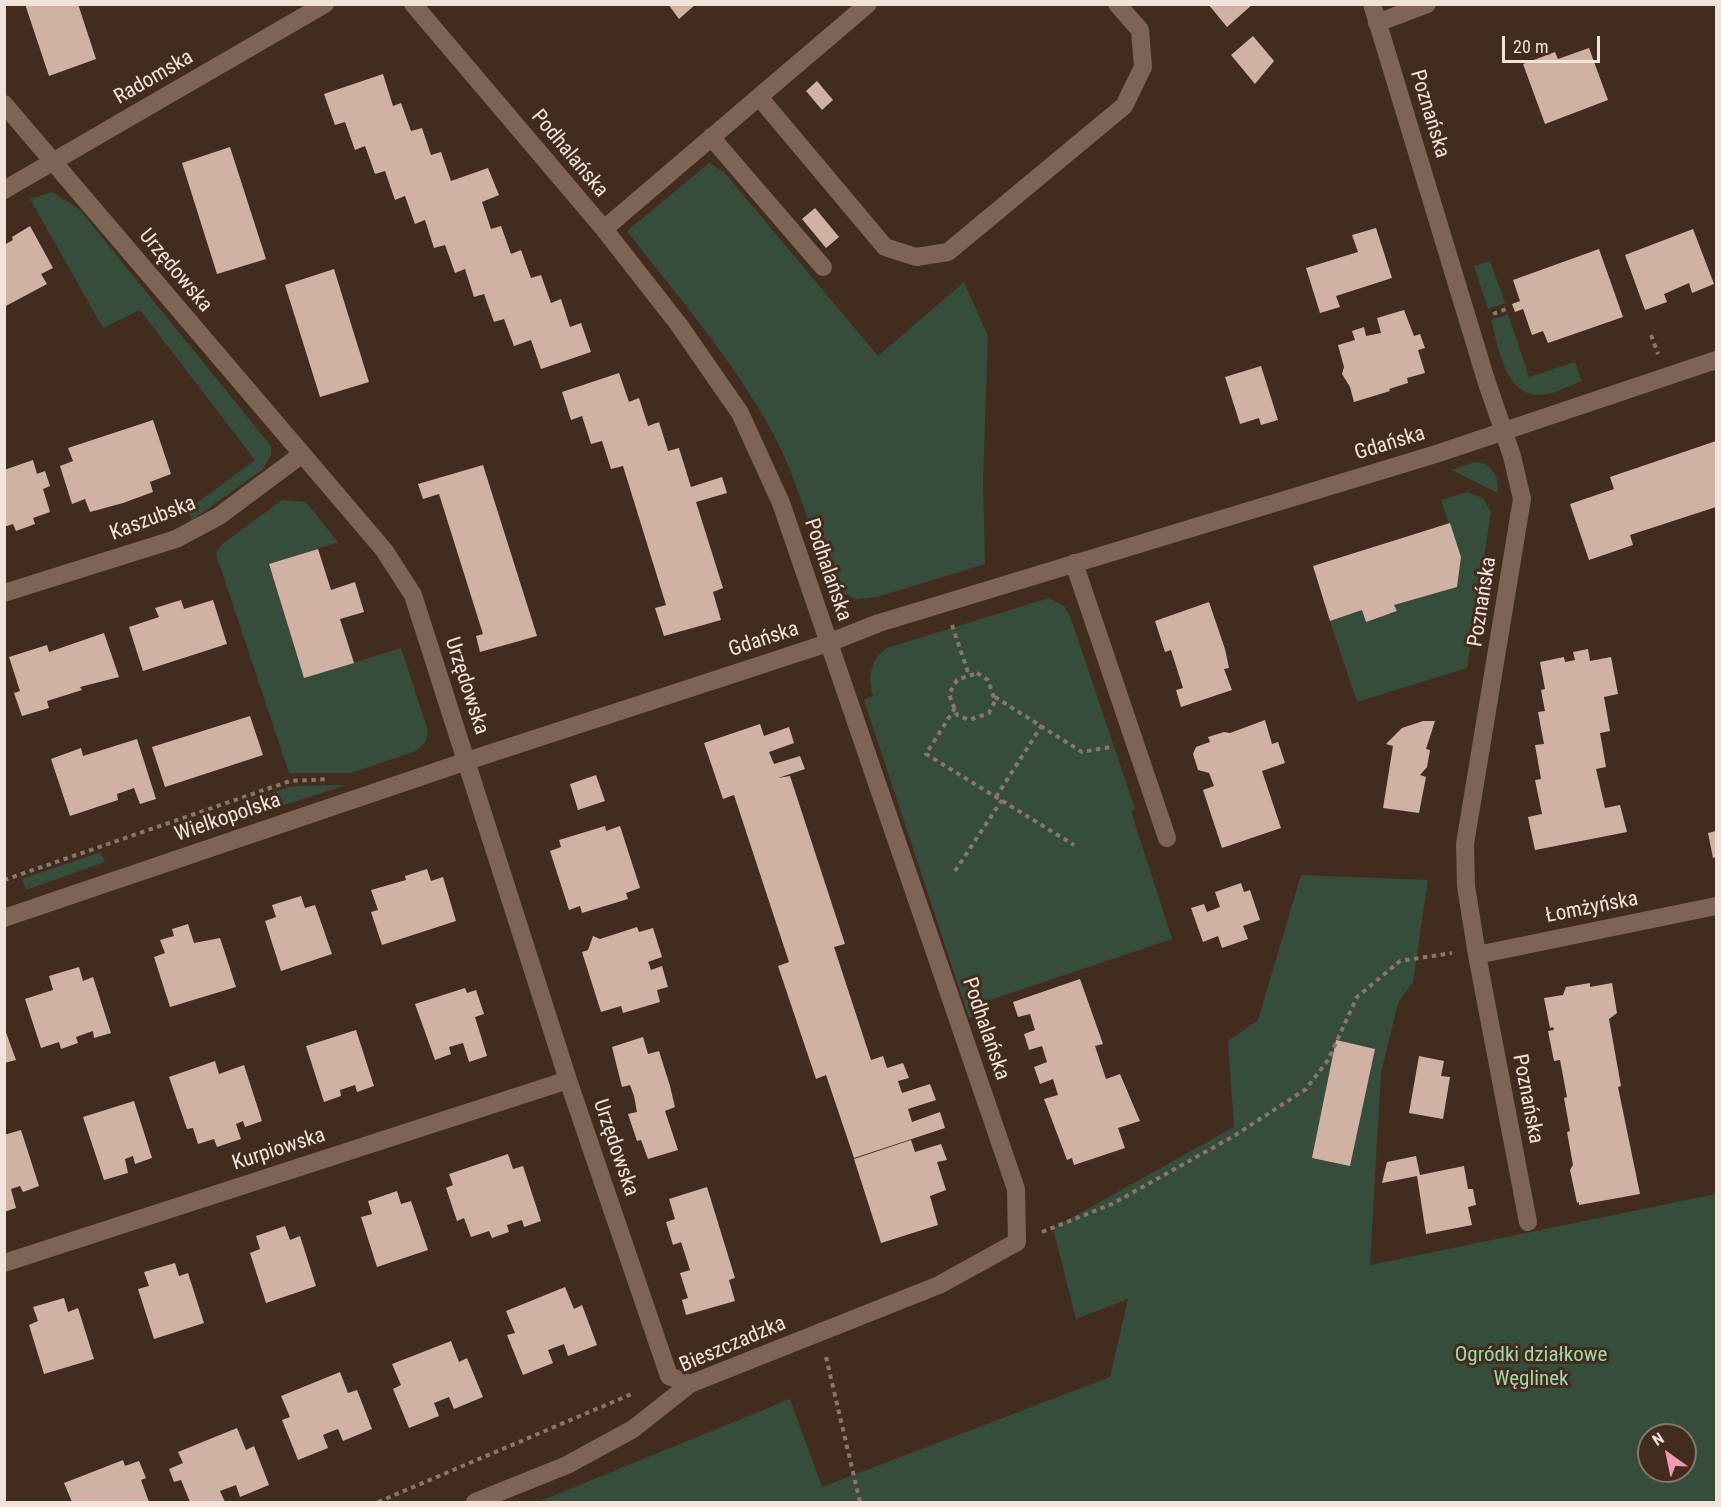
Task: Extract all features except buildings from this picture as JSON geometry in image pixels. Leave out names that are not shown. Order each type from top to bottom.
[{"type":"street","name":"Radomska","points":[[4,190],[325,4]]},
{"type":"street","name":"Podhalańska","points":[[413,4],[604,229],[679,325],[740,413],[757,444],[781,503],[1016,1189],[1017,1242]]},
{"type":"street","points":[[604,229],[868,4]]},
{"type":"street","points":[[759,97],[885,247],[916,257],[948,252],[1124,106],[1143,67],[1140,30],[1117,4]]},
{"type":"street","name":"Poznańska","points":[[1371,4],[1502,433],[1512,456],[1522,499],[1465,844],[1468,953],[1528,1222]]},
{"type":"street","points":[[1377,23],[1427,4]]},
{"type":"street","name":"Urzędowska","points":[[4,104],[384,550],[413,595],[568,1080],[669,1376]]},
{"type":"street","points":[[711,137],[823,267]]},
{"type":"street","name":"Gdańska","points":[[467,761],[828,643],[879,623],[1502,433],[1716,360]]},
{"type":"street","name":"Kaszubska","points":[[4,593],[176,539],[219,516],[301,455]]},
{"type":"street","points":[[1074,563],[1167,838]]},
{"type":"street","name":"Wielkopolska","points":[[4,918],[467,761]]},
{"type":"street","name":"Łomżyńska","points":[[1468,953],[1716,906]]},
{"type":"street","name":"Kurpiowska","points":[[4,1263],[568,1080]]},
{"type":"street","name":"Bieszczadzka","points":[[475,1503],[567,1465],[633,1429],[690,1383],[939,1285],[1017,1242]]},
{"type":"street","points":[[669,1376],[690,1383]]},
{"type":"path","points":[[1487,316],[1506,309]]},
{"type":"path","points":[[1651,335],[1660,359]]},
{"type":"path","points":[[951,620],[969,675]]},
{"type":"path","points":[[977,673],[988,680],[995,700],[989,713],[969,720],[957,715],[949,694],[957,680],[969,675],[977,673]]},
{"type":"path","points":[[994,696],[1082,752],[1118,745]]},
{"type":"path","points":[[955,708],[926,754],[1074,845]]},
{"type":"path","points":[[996,797],[1042,725]]},
{"type":"path","points":[[4,880],[290,781],[331,779]]},
{"type":"path","points":[[955,871],[1002,800]]},
{"type":"path","points":[[1017,1242],[1112,1204],[1234,1136],[1306,1089],[1328,1060],[1357,997],[1400,961],[1468,953]]},
{"type":"path","points":[[820,1333],[860,1503]]},
{"type":"path","points":[[378,1503],[533,1438],[669,1376]]},
{"type":"green space","points":[[709,163],[724,172],[878,356],[964,282],[988,336],[983,480],[985,564],[877,597],[856,599],[830,587],[805,511],[775,437],[759,409],[706,331],[627,231]]},
{"type":"green space","points":[[52,192],[79,209],[271,446],[271,455],[263,469],[192,520],[185,507],[197,503],[255,460],[140,310],[103,328],[30,199]]},
{"type":"green space","points":[[1490,261],[1505,303],[1488,309],[1474,266]]},
{"type":"green space","points":[[1508,314],[1529,377],[1575,362],[1582,381],[1542,395],[1529,393],[1519,388],[1505,368],[1491,320]]},
{"type":"green space","points":[[1475,462],[1486,465],[1494,472],[1498,493],[1452,470]]},
{"type":"green space","points":[[1467,492],[1483,498],[1491,512],[1467,668],[1357,702],[1330,621],[1362,610],[1366,621],[1397,612],[1394,605],[1457,587],[1461,557],[1441,500]]},
{"type":"green space","points":[[282,500],[306,502],[338,542],[269,565],[304,678],[401,648],[428,731],[426,741],[416,751],[351,773],[289,773],[216,554],[221,545]]},
{"type":"green space","points":[[1049,598],[1064,606],[1070,616],[1135,809],[1131,811],[1172,939],[978,1004],[981,1013],[969,1018],[864,700],[873,696],[872,669],[881,652],[887,648]]},
{"type":"green space","points":[[346,785],[251,816],[247,801],[293,786]]},
{"type":"green space","points":[[101,852],[105,862],[26,890],[22,879]]},
{"type":"green space","name":"Ogródki działkowe Węglinek","points":[[1301,875],[1428,880],[1413,982],[1398,1003],[1381,1073],[1370,1265],[1716,1194],[1716,1502],[538,1502],[790,1399],[822,1487],[1110,1377],[1128,1299],[1076,1319],[1053,1228],[1234,1127],[1228,1041],[1258,1020]]}]
